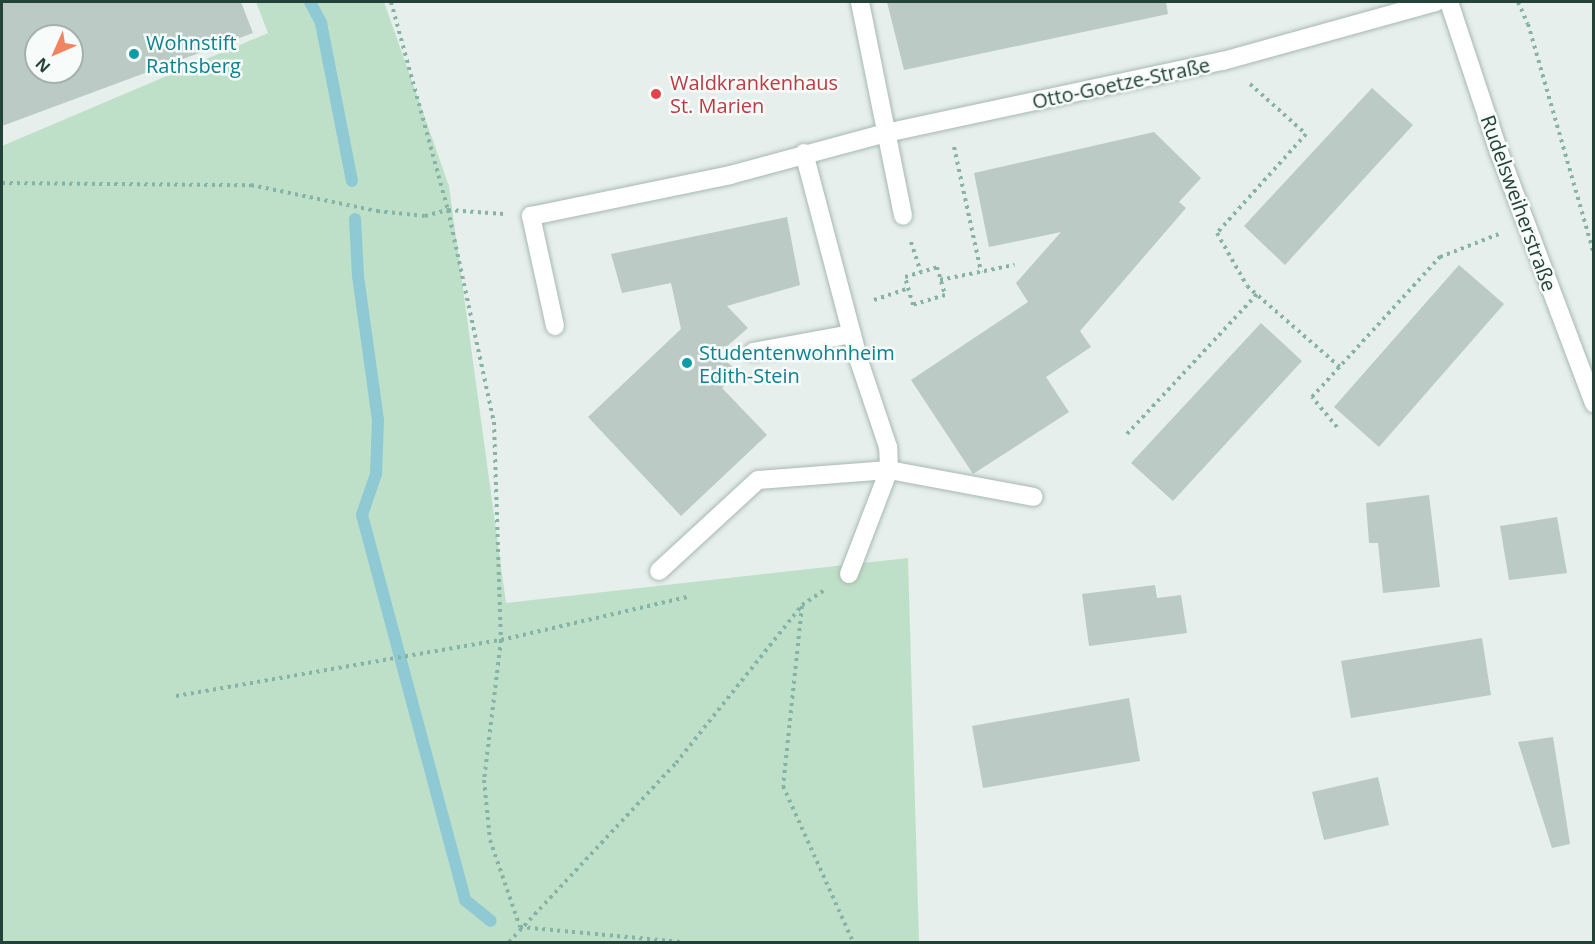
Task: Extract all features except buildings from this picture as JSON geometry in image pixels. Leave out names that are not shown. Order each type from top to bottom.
[{"type":"street","points":[[860,2],[903,216]]},
{"type":"street","name":"Otto-Goetze-Straße","points":[[531,216],[730,175],[804,153],[886,134],[1223,61],[1436,2]]},
{"type":"street","name":"Rudelsweiherstraße","points":[[1449,2],[1525,224],[1593,404]]},
{"type":"street","points":[[804,153],[844,310],[888,447],[889,470],[849,574]]},
{"type":"street","points":[[531,216],[555,326]]},
{"type":"street","points":[[753,352],[851,334]]},
{"type":"street","points":[[658,571],[758,480],[889,470],[1034,497]]},
{"type":"path","points":[[391,2],[448,210],[494,422],[501,640],[484,780],[490,840],[520,927]]},
{"type":"path","points":[[1518,2],[1528,24],[1593,254]]},
{"type":"path","points":[[1223,61],[1306,134],[1217,233],[1246,286],[1340,367]]},
{"type":"path","points":[[948,120],[981,272]]},
{"type":"path","points":[[2,183],[252,185],[377,211],[425,216],[448,210],[531,216]]},
{"type":"path","points":[[1337,427],[1312,397],[1440,257],[1525,224]]},
{"type":"path","points":[[940,280],[1014,265]]},
{"type":"path","points":[[937,267],[945,296],[913,305],[908,288],[905,277],[937,267]]},
{"type":"path","points":[[844,310],[908,288]]},
{"type":"path","points":[[1127,434],[1257,294]]},
{"type":"path","points":[[509,942],[520,927],[676,763],[802,605],[849,574]]},
{"type":"path","points":[[176,696],[501,640],[687,597]]},
{"type":"path","points":[[802,605],[783,786],[853,942]]},
{"type":"path","points":[[520,927],[681,942]]},
{"type":"green space","points":[[256,2],[384,2],[449,186],[506,603],[908,558],[919,942],[2,942],[2,146],[268,33]]},
{"type":"waterway","points":[[310,2],[321,23],[352,181]]},
{"type":"waterway","points":[[355,219],[358,276],[378,420],[376,474],[362,515],[465,900],[491,921]]},
{"type":"place","name":"Wohnstift Rathsberg","points":[[134,54]]},
{"type":"place","name":"Waldkrankenhaus St. Marien","points":[[656,94]]},
{"type":"place","name":"Studentenwohnheim Edith-Stein","points":[[687,363]]}]
